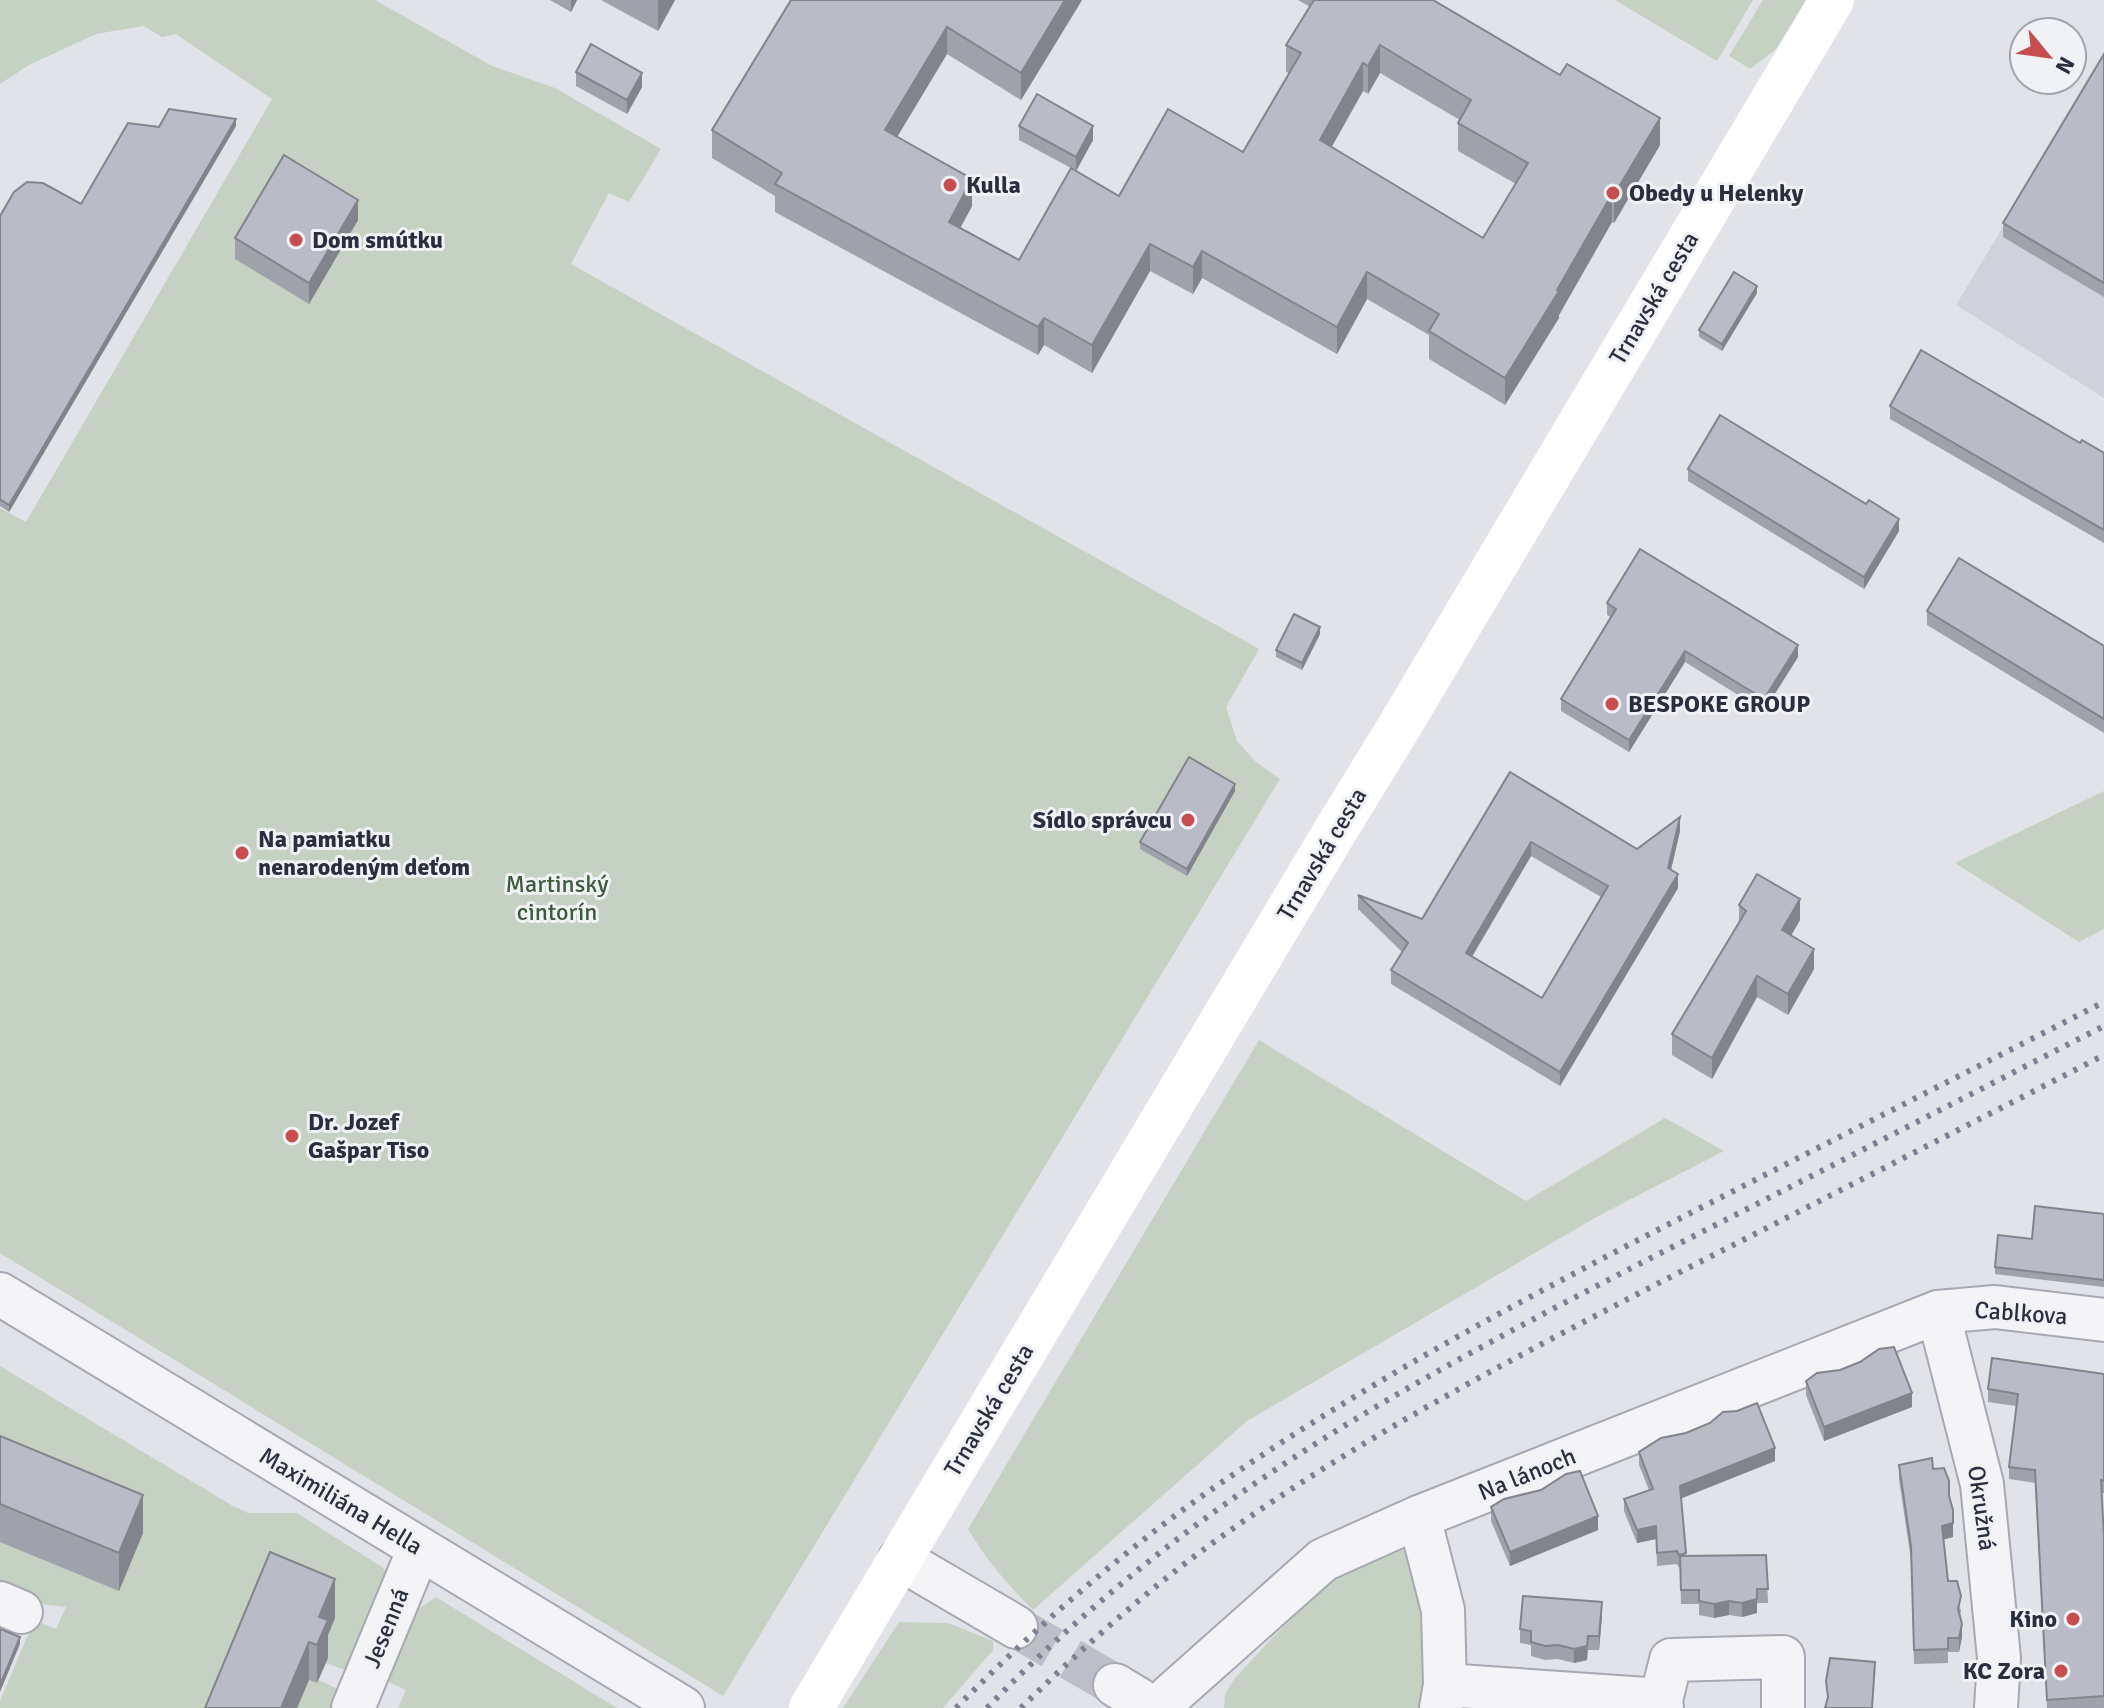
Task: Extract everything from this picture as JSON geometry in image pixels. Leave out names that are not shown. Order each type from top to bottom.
[{"type":"main road","name":"Trnavská cesta","points":[[811,1708],[1832,0]]},
{"type":"street","name":"Maximiliána Hella","points":[[0,1294],[683,1708]]},
{"type":"street","name":"Cablkova","points":[[1938,1312],[1995,1307],[2104,1320]]},
{"type":"street","name":"Na lánoch","points":[[1160,1708],[1323,1560],[1419,1517],[1938,1312]]},
{"type":"street","name":"Okružná","points":[[1938,1312],[1982,1484],[1999,1658],[1996,1708]]},
{"type":"street","points":[[1419,1517],[1443,1610],[1443,1697],[1662,1704],[1671,1660],[1783,1657],[1783,1708]]},
{"type":"street","name":"Jesenná","points":[[353,1708],[419,1549]]},
{"type":"street","points":[[900,1559],[1016,1627]]},
{"type":"street","points":[[1115,1685],[1153,1708]]},
{"type":"shaded area","points":[[2104,59],[2104,398],[1956,305],[2082,96],[2088,96],[2088,86]]},
{"type":"green space","name":"Martinský cintorín","points":[[0,0],[375,0],[492,66],[555,88],[661,149],[629,202],[609,193],[571,264],[1259,649],[1226,707],[1237,741],[1255,761],[1280,779],[723,1696],[0,1253],[0,508],[26,522],[272,99],[176,34],[162,37],[144,26],[96,34],[29,65],[0,84]]},
{"type":"green space","points":[[1615,0],[1753,0],[1717,61]]},
{"type":"green space","points":[[1763,0],[1806,0],[1776,49],[1750,69],[1729,56]]},
{"type":"green space","points":[[2104,791],[2104,929],[2079,942],[1955,863]]},
{"type":"green space","points":[[1259,1040],[1526,1201],[1665,1118],[1724,1151],[1600,1215],[1247,1421],[1033,1610],[998,1572],[968,1529]]},
{"type":"green space","points":[[0,1366],[233,1506],[248,1513],[297,1513],[385,1569],[384,1594],[353,1673],[326,1663],[327,1658],[221,1708],[0,1708],[0,1701],[34,1620],[56,1629],[66,1607],[47,1605],[0,1585]]},
{"type":"green space","points":[[1392,1543],[1414,1555],[1425,1641],[1422,1708],[1224,1708],[1225,1694],[1234,1679],[1272,1638],[1353,1559]]},
{"type":"green space","points":[[436,1597],[617,1708],[398,1708],[406,1690],[382,1679],[408,1616]]},
{"type":"green space","points":[[899,1622],[948,1623],[993,1641],[993,1650],[943,1708],[843,1708]]},
{"type":"green space","points":[[309,1680],[317,1683],[319,1680],[344,1692],[338,1708],[297,1708]]},
{"type":"building","points":[[791,0],[1065,0],[1021,73],[947,27],[885,130],[972,179],[949,222],[1019,260],[1071,168],[1119,196],[1168,109],[1243,152],[1301,53],[1286,45],[1314,0],[1433,0],[1560,75],[1567,64],[1660,118],[1505,378],[1429,331],[1439,314],[1367,272],[1337,327],[1202,251],[1193,267],[1150,244],[1092,345],[1044,318],[1038,327],[775,184],[782,173],[712,130]],"holes":[[[1380,45],[1471,100],[1458,123],[1528,163],[1483,238],[1320,140],[1363,63],[1368,66]]]},
{"type":"building","points":[[591,44],[642,73],[627,100],[576,72]]},
{"type":"building","points":[[2104,54],[2104,283],[2003,223],[2079,96],[2088,96],[2088,81]]},
{"type":"building","points":[[1037,94],[1093,126],[1076,157],[1019,126]]},
{"type":"building","points":[[169,109],[236,119],[9,505],[0,499],[0,216],[14,192],[27,182],[43,183],[81,204],[128,123],[159,127]]},
{"type":"building","name":"Dom smútku","points":[[284,155],[358,200],[309,283],[235,238]]},
{"type":"building","points":[[1734,272],[1757,286],[1722,344],[1699,330]]},
{"type":"building","points":[[1921,350],[2080,443],[2082,440],[2104,453],[2104,530],[1890,406]]},
{"type":"building","points":[[1720,415],[1866,504],[1869,500],[1899,519],[1864,577],[1688,469]]},
{"type":"building","points":[[1640,549],[1798,645],[1764,699],[1685,651],[1629,740],[1561,699],[1616,609],[1607,603]]},
{"type":"building","points":[[1959,558],[2104,646],[2104,719],[1927,611]]},
{"type":"building","points":[[1294,614],[1320,627],[1302,663],[1276,650]]},
{"type":"building","name":"Sídlo správcu","points":[[1189,757],[1235,784],[1187,869],[1140,842]]},
{"type":"building","points":[[1510,772],[1637,849],[1680,817],[1668,868],[1678,874],[1560,1072],[1391,970],[1408,943],[1358,895],[1422,919]],"holes":[[[1531,842],[1608,886],[1542,998],[1466,953]]]},
{"type":"building","points":[[1757,874],[1800,899],[1782,930],[1814,949],[1788,994],[1757,976],[1712,1058],[1672,1034],[1746,911],[1739,905]]},
{"type":"building","points":[[2035,1206],[2104,1214],[2104,1280],[1995,1267],[1998,1235],[2032,1239]]},
{"type":"building","points":[[1894,1347],[1912,1393],[1824,1427],[1806,1381],[1817,1373],[1840,1370],[1860,1362],[1879,1349]]},
{"type":"building","points":[[1992,1358],[2104,1374],[2104,1481],[2101,1480],[2104,1696],[2047,1700],[2035,1470],[2009,1467],[2018,1394],[1988,1389]]},
{"type":"building","points":[[1757,1403],[1775,1448],[1680,1486],[1686,1553],[1657,1553],[1656,1526],[1637,1530],[1624,1499],[1653,1489],[1639,1452],[1661,1438],[1686,1433],[1710,1423],[1723,1412],[1737,1411]]},
{"type":"building","points":[[0,1436],[143,1495],[119,1553],[0,1504]]},
{"type":"building","points":[[1932,1458],[1933,1469],[1944,1468],[1949,1481],[1953,1523],[1942,1526],[1948,1581],[1957,1581],[1962,1624],[1959,1638],[1948,1638],[1948,1649],[1914,1650],[1911,1546],[1899,1465]]},
{"type":"building","points":[[1580,1471],[1598,1516],[1510,1552],[1491,1507],[1504,1499],[1541,1490],[1566,1474]]},
{"type":"building","points":[[270,1552],[335,1579],[319,1617],[328,1620],[317,1645],[309,1642],[281,1708],[205,1708]]},
{"type":"building","points":[[1766,1555],[1768,1589],[1757,1589],[1757,1599],[1714,1604],[1699,1601],[1699,1590],[1681,1590],[1680,1556]]},
{"type":"building","points":[[1523,1596],[1602,1602],[1599,1636],[1588,1636],[1587,1646],[1574,1649],[1531,1642],[1531,1631],[1520,1629]]},
{"type":"building","points":[[0,1629],[20,1637],[0,1685]]},
{"type":"building","points":[[1830,1658],[1875,1662],[1872,1708],[1825,1708]]},
{"type":"tunnel","points":[[1016,1627],[1115,1685]]},
{"type":"railway","points":[[956,1708],[1056,1613],[1162,1525],[1237,1472],[1351,1399],[1469,1330],[1589,1266],[2104,1002]]},
{"type":"railway","points":[[987,1708],[1065,1632],[1148,1562],[1211,1514],[1342,1428],[1547,1312],[2104,1026]]},
{"type":"railway","points":[[1021,1708],[1114,1621],[1164,1580],[1270,1503],[1385,1431],[1563,1333],[2104,1055]]},
{"type":"place","name":"Kulla","points":[[950,185]]},
{"type":"place","name":"Obedy u Helenky","points":[[1613,193]]},
{"type":"place","name":"Dom smútku","points":[[296,240]]},
{"type":"place","name":"BESPOKE GROUP","points":[[1612,704]]},
{"type":"place","name":"Sídlo správcu","points":[[1188,820]]},
{"type":"place","name":"Na pamiatku nenarodeným deťom","points":[[242,853]]},
{"type":"place","name":"Dr. Jozef Gašpar Tiso","points":[[292,1136]]},
{"type":"place","name":"Kino","points":[[2073,1619]]},
{"type":"place","name":"KC Zora","points":[[2061,1671]]}]
